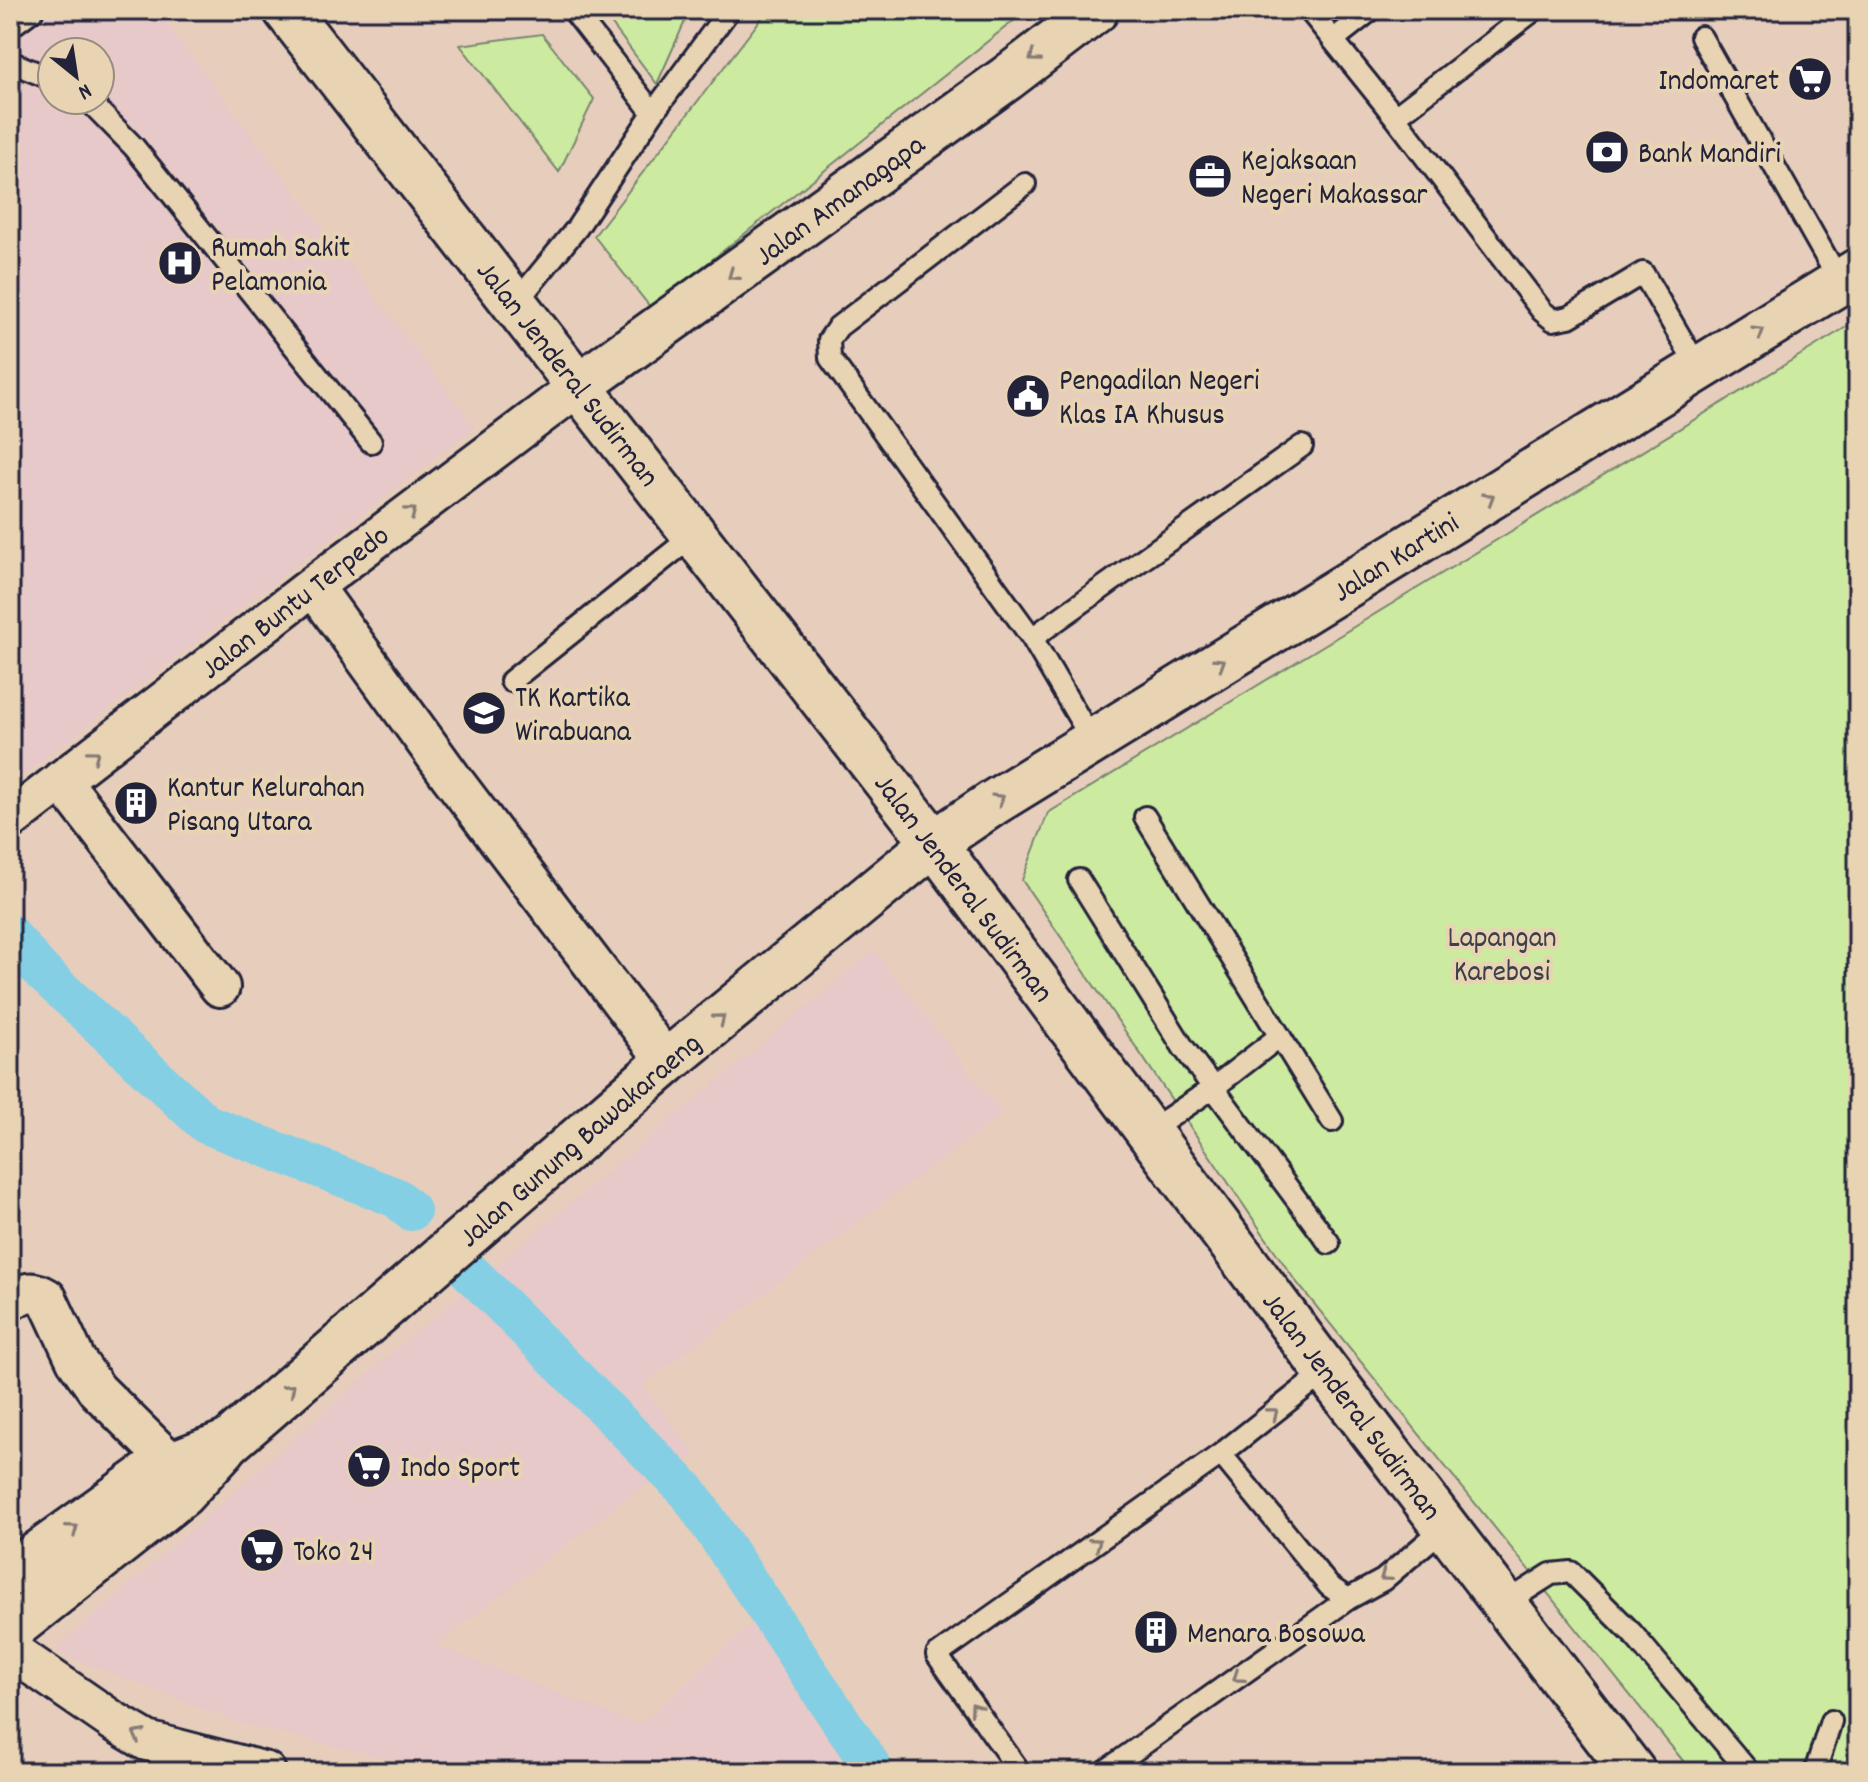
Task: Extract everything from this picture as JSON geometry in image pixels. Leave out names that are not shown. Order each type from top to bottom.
[{"type":"main road","name":"Jalan Jenderal Sudirman","points":[[286,10],[934,843],[1326,1371],[1633,1772]]},
{"type":"main road","name":"Jalan Amanagapa","points":[[580,385],[1096,10]]},
{"type":"main road","name":"Jalan Kartini","points":[[934,843],[993,803],[1849,276]]},
{"type":"main road","name":"Jalan Gunung Bawakaraeng","points":[[10,1630],[182,1494],[229,1442],[667,1062],[934,843]]},
{"type":"main road","name":"Jalan Gunung Bawakaraeng","points":[[10,1574],[153,1471],[229,1442]]},
{"type":"street","name":"Jalan Buntu Terpedo","points":[[10,820],[580,385]]},
{"type":"street","points":[[313,586],[451,777],[667,1062]]},
{"type":"street","points":[[61,780],[220,987]]},
{"type":"street","points":[[10,1301],[24,1292],[38,1292],[47,1298],[76,1360],[97,1390],[172,1464]]},
{"type":"street","points":[[10,1650],[147,1741],[266,1772]]},
{"type":"lane","points":[[10,27],[33,10]]},
{"type":"lane","points":[[573,10],[653,113]]},
{"type":"lane","points":[[515,304],[577,228],[653,113],[729,10]]},
{"type":"lane","points":[[1309,10],[1395,117],[1542,311],[1553,320],[1569,317],[1643,273],[1699,369]]},
{"type":"lane","points":[[1333,40],[1371,10]]},
{"type":"lane","points":[[1395,117],[1534,10]]},
{"type":"lane","points":[[1701,37],[1849,276]]},
{"type":"lane","points":[[10,62],[36,73]]},
{"type":"lane","points":[[104,116],[134,147],[371,442]]},
{"type":"lane","points":[[1025,184],[838,327],[829,340],[830,358],[1032,638],[1093,742]]},
{"type":"lane","points":[[1032,638],[1302,446]]},
{"type":"lane","points":[[511,681],[694,535]]},
{"type":"lane","points":[[1145,817],[1332,1121]]},
{"type":"lane","points":[[1079,880],[1183,1047],[1329,1243]]},
{"type":"lane","points":[[1148,1132],[1213,1088],[1280,1036]]},
{"type":"lane","points":[[1020,1772],[937,1655],[1221,1454],[1326,1371]]},
{"type":"lane","points":[[1221,1454],[1329,1586],[1348,1599]]},
{"type":"lane","points":[[1104,1772],[1348,1599],[1383,1580],[1445,1527]]},
{"type":"lane","points":[[1504,1604],[1551,1574],[1571,1572],[1632,1633],[1749,1772]]},
{"type":"lane","points":[[1815,1772],[1831,1721]]},
{"type":"shaded area","name":"Rumah Sakit Pelamonia","points":[[10,10],[156,10],[475,427],[10,786]]},
{"type":"shaded area","points":[[874,950],[1002,1114],[643,1385],[696,1455],[627,1498],[436,1645],[639,1725],[753,1623],[823,1680],[887,1772],[444,1772],[242,1724],[54,1651],[393,1351]]},
{"type":"green space","points":[[601,10],[690,10],[657,84]]},
{"type":"green space","points":[[768,10],[1011,10],[1017,18],[651,308],[594,236]]},
{"type":"green space","points":[[542,34],[594,99],[559,172],[460,45]]},
{"type":"green space","name":"Lapangan Karebosi","points":[[1858,320],[1858,1772],[1692,1772],[1294,1279],[1022,880],[1048,813]]},
{"type":"waterway","points":[[10,935],[42,972],[206,1124],[397,1198],[411,1211]]},
{"type":"waterway","points":[[465,1267],[689,1493],[875,1772]]},
{"type":"place","name":"Indomaret","points":[[1810,79]]},
{"type":"place","name":"Bank Mandiri","points":[[1607,152]]},
{"type":"place","name":"Kejaksaan Negeri Makassar","points":[[1210,176]]},
{"type":"place","name":"Rumah Sakit Pelamonia","points":[[180,263]]},
{"type":"place","name":"Pengadilan Negeri Klas IA Khusus","points":[[1028,396]]},
{"type":"place","name":"TK Kartika Wirabuana","points":[[484,713]]},
{"type":"place","name":"Kantur Kelurahan Pisang Utara","points":[[136,803]]},
{"type":"place","name":"Indo Sport","points":[[369,1466]]},
{"type":"place","name":"Toko 24","points":[[262,1550]]},
{"type":"place","name":"Menara Bosowa","points":[[1156,1632]]}]
